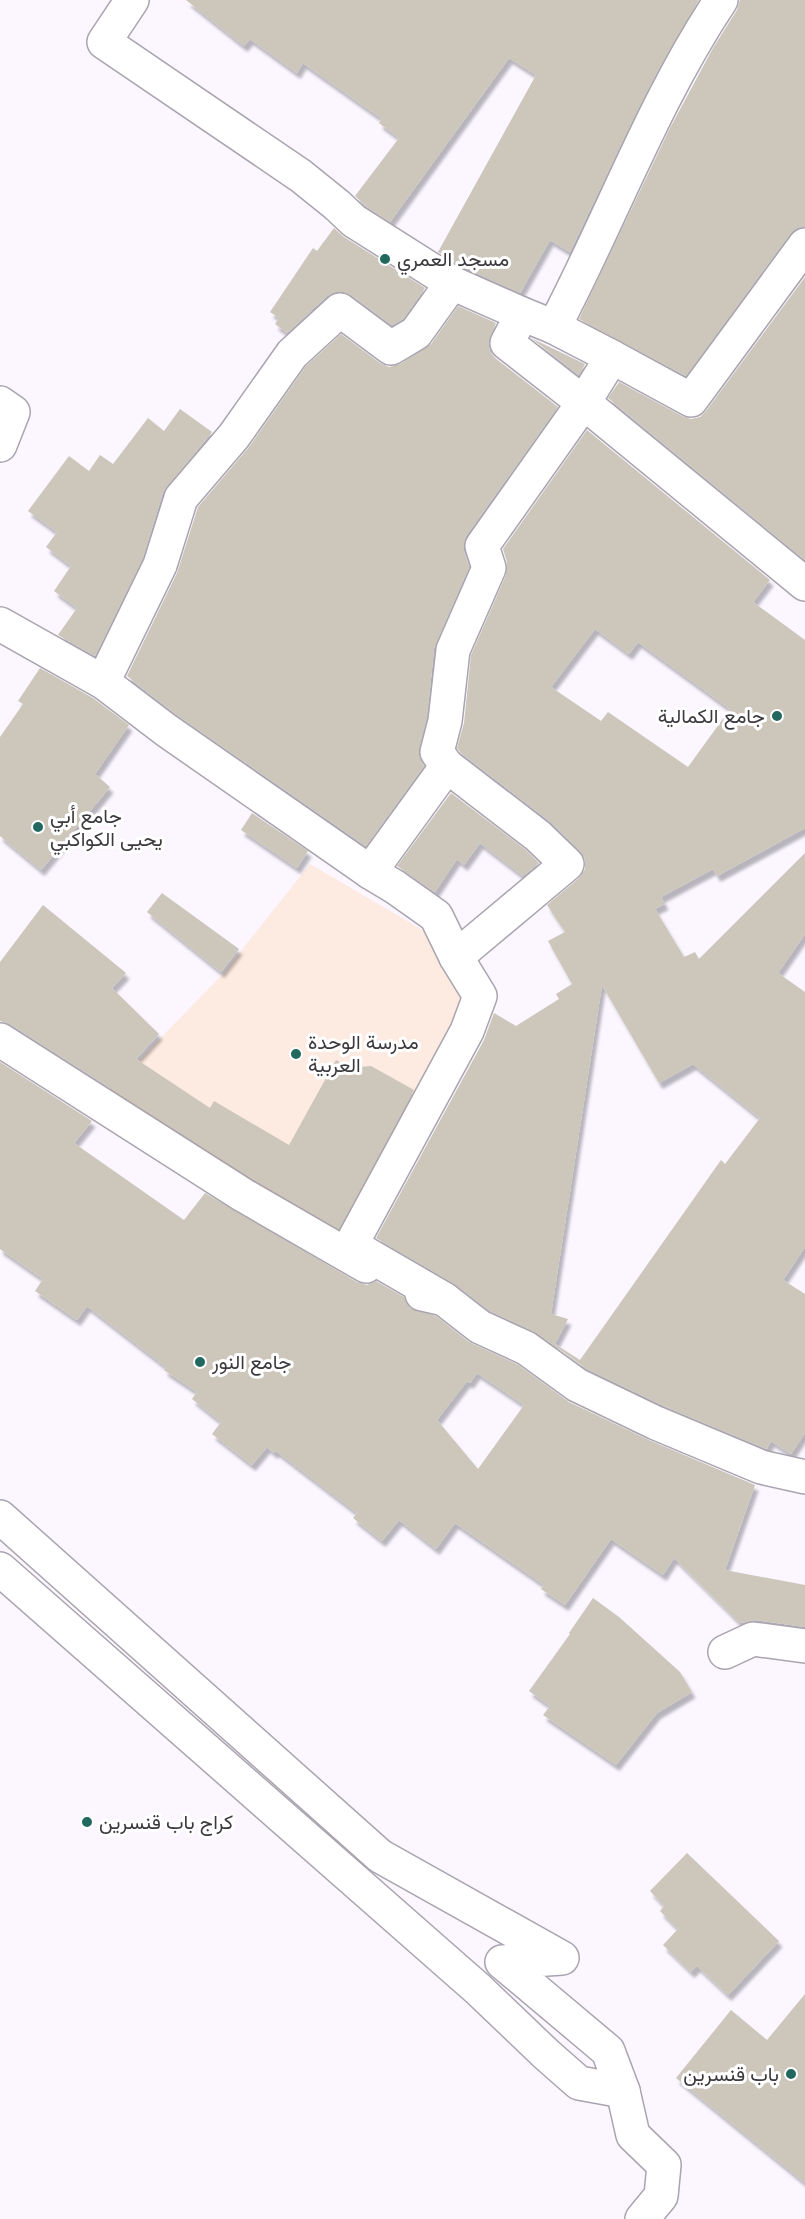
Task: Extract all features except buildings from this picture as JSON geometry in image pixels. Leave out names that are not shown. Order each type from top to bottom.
[{"type":"street","points":[[132,0],[104,42],[301,176],[338,205],[354,221],[452,283],[554,327],[691,400],[805,245]]},
{"type":"street","points":[[554,327],[584,270],[667,93],[699,34],[721,0]]},
{"type":"street","points":[[103,682],[160,565],[182,498],[234,436],[292,354],[340,310],[391,348],[416,333],[452,283]]},
{"type":"street","points":[[522,314],[507,343],[584,402],[805,584]]},
{"type":"street","points":[[456,957],[567,864],[538,836],[447,766],[437,752],[445,721],[453,650],[489,568],[482,546],[584,402],[612,357]]},
{"type":"street","points":[[0,404],[13,412],[0,446]]},
{"type":"street","points":[[0,624],[103,682],[166,730],[436,916],[456,957],[480,996],[467,1030],[351,1245],[444,1299],[480,1327],[526,1348],[577,1384],[646,1419],[761,1467],[805,1477]]},
{"type":"street","points":[[370,872],[447,766]]},
{"type":"street","points":[[0,1040],[274,1213],[408,1291],[444,1299]]},
{"type":"street","points":[[0,1517],[380,1856],[562,1958],[502,1962],[608,2051],[623,2091],[633,2135],[664,2165],[661,2196],[642,2219]]},
{"type":"street","points":[[0,1569],[478,1989],[579,2084],[623,2091]]},
{"type":"street","points":[[725,1652],[753,1639],[805,1646]]},
{"type":"shaded area","name":"مدرسة الوحدة العربية","points":[[310,864],[421,929],[448,958],[471,1013],[344,1237],[106,1094],[222,975]]},
{"type":"place","name":"مسجد العمري","points":[[385,259]]},
{"type":"place","name":"جامع الكمالية","points":[[777,716]]},
{"type":"place","name":"جامع أبي يحيى الكواكبي","points":[[38,827]]},
{"type":"place","name":"مدرسة الوحدة العربية","points":[[296,1054]]},
{"type":"place","name":"جامع النور","points":[[200,1362]]},
{"type":"place","name":"كراج باب قنسرين","points":[[87,1822]]},
{"type":"place","name":"باب قنسرين","points":[[791,2074]]}]
